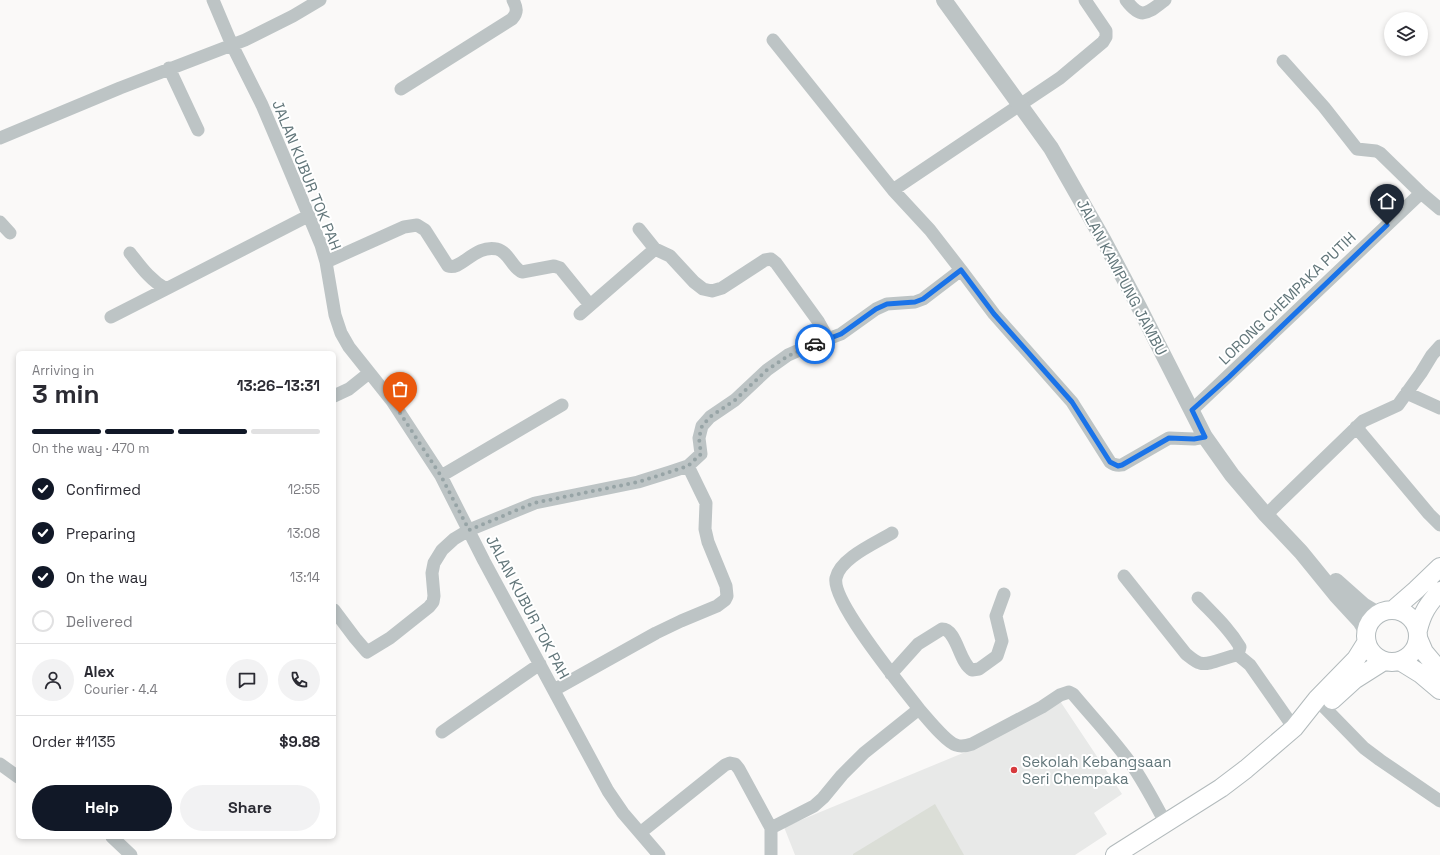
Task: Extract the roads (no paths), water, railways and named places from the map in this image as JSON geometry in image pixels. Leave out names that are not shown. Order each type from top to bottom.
[{"type":"main road","points":[[1294,728],[1317,699],[1356,659],[1366,637],[1369,624],[1416,590],[1440,567]]},
{"type":"main road","points":[[1115,855],[1166,824],[1227,783],[1246,769],[1294,728],[1324,707],[1354,680],[1392,661],[1407,658],[1416,646],[1421,618],[1424,611],[1428,604],[1440,591]]},
{"type":"main road","points":[[1385,612],[1406,614],[1415,624],[1424,652],[1440,671]]},
{"type":"main road","points":[[1366,637],[1370,651],[1376,657],[1392,661],[1421,674],[1440,690]]},
{"type":"street","name":"JALAN KUBUR TOK PAH","points":[[213,0],[232,45],[262,105],[321,245],[326,262],[335,315],[341,333],[349,347],[392,401],[441,476],[608,791],[622,813],[659,855]]},
{"type":"street","points":[[0,138],[169,68],[245,40],[293,16],[320,0]]},
{"type":"street","points":[[401,89],[512,19],[516,15],[517,10],[513,0]]},
{"type":"street","name":"JALAN KAMPUNG JAMBU","points":[[944,0],[1051,148],[1104,241],[1205,437],[1232,475],[1360,621],[1366,637]]},
{"type":"street","points":[[893,190],[1060,78],[1103,42],[1106,37],[1106,31],[1085,0]]},
{"type":"street","points":[[1126,0],[1132,8],[1141,14],[1147,13],[1165,0]]},
{"type":"street","points":[[773,40],[893,190],[930,230],[994,314],[1072,402],[1110,462],[1118,466],[1122,465],[1169,438],[1194,439],[1205,437]]},
{"type":"street","points":[[1283,61],[1324,107],[1357,149],[1376,151],[1380,153],[1421,193],[1440,209]]},
{"type":"street","points":[[169,68],[198,130]]},
{"type":"street","name":"LORONG CHEMPAKA PUTIH","points":[[1192,410],[1421,193]]},
{"type":"street","points":[[111,317],[308,216]]},
{"type":"street","points":[[0,222],[10,234]]},
{"type":"street","points":[[326,262],[404,227],[417,225],[425,230],[448,266],[457,266],[482,249],[499,250],[504,253],[517,269],[522,272],[554,266],[560,268],[590,306]]},
{"type":"street","points":[[639,229],[655,249],[670,256],[694,282],[703,289],[712,291],[722,288],[765,260],[774,260],[814,315],[828,339]]},
{"type":"street","points":[[580,314],[655,249]]},
{"type":"street","points":[[130,253],[149,277],[166,289]]},
{"type":"street","points":[[336,613],[355,638],[368,652],[390,638],[429,607],[433,602],[434,586],[432,573],[434,563],[442,550],[454,539],[469,530],[534,503],[638,482],[688,466],[701,454],[699,438],[702,426],[710,417],[735,400],[767,370],[788,356],[841,334],[876,309],[887,304],[915,302],[923,299],[961,270]]},
{"type":"street","points":[[1266,515],[1363,421],[1398,405],[1422,373],[1432,355],[1440,346]]},
{"type":"street","points":[[336,395],[349,389],[369,373]]},
{"type":"street","points":[[1407,392],[1440,408]]},
{"type":"street","points":[[441,476],[562,405]]},
{"type":"street","points":[[1356,427],[1440,525]]},
{"type":"street","points":[[554,690],[656,633],[717,606],[725,600],[727,596],[726,586],[708,542],[705,529],[706,503],[688,466]]},
{"type":"street","points":[[892,533],[850,558],[839,571],[836,579],[837,588],[850,617],[891,674],[919,709],[949,742],[955,745],[963,746],[972,744],[1069,692],[1073,694],[1133,767],[1150,793],[1166,824]]},
{"type":"street","name":"JALAN KAMPUNG JAMBU","points":[[1301,552],[1363,605],[1385,612]]},
{"type":"street","points":[[1124,576],[1186,654],[1193,659],[1201,664],[1238,655],[1250,665],[1294,728]]},
{"type":"street","points":[[891,674],[918,644],[942,629],[946,629],[951,634],[966,666],[972,670],[979,669],[997,656],[1002,642],[996,616],[1004,594]]},
{"type":"street","points":[[1198,598],[1235,638],[1240,647],[1238,655]]},
{"type":"street","points":[[442,732],[540,664]]},
{"type":"street","points":[[1324,707],[1364,748],[1440,801]]},
{"type":"street","points":[[771,828],[814,806],[864,753],[919,709]]},
{"type":"street","points":[[640,832],[730,763],[735,764],[739,769],[771,828],[770,855]]},
{"type":"street","points":[[0,764],[16,772]]},
{"type":"street","points":[[114,839],[131,855]]},
{"type":"place","name":"Sekolah Kebangsaan Seri Chempaka","points":[[1014,770]]}]
